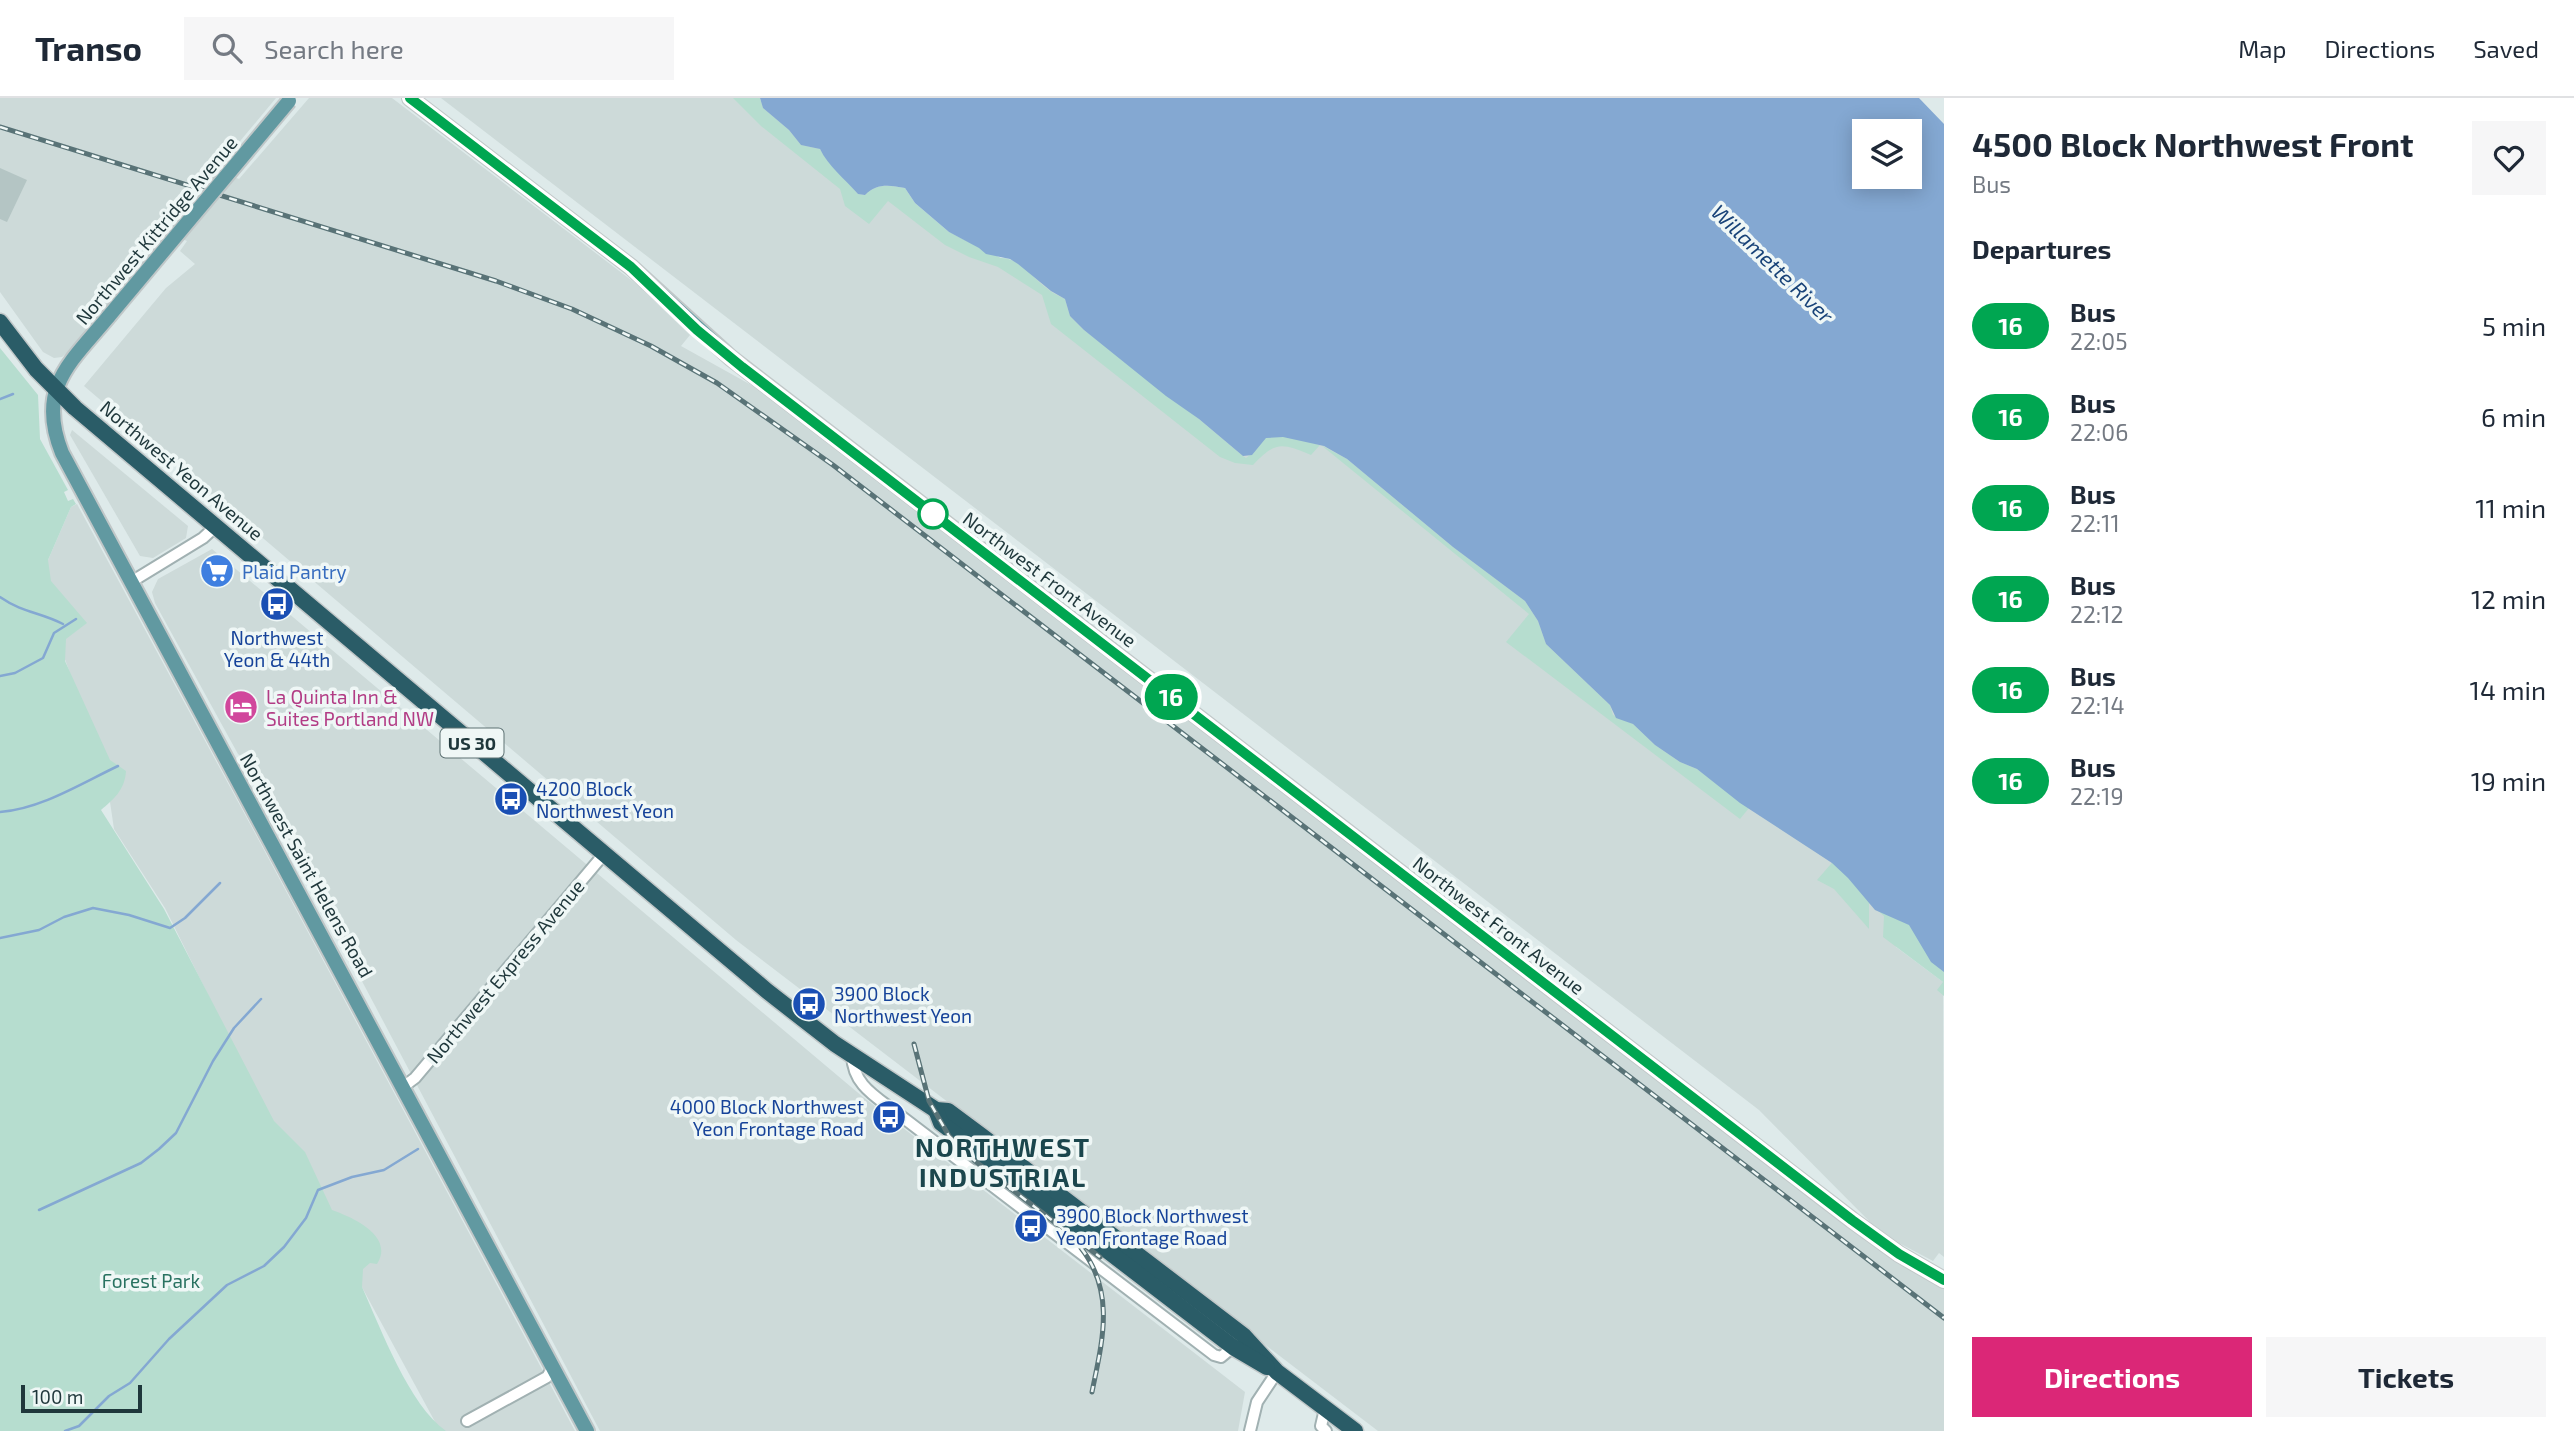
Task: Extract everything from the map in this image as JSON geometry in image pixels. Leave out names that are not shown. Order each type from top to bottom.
[{"type":"highway","name":"US 30","points":[[0,322],[54,389]]},
{"type":"highway","name":"Northwest Yeon Avenue","points":[[54,389],[791,1011],[936,1110],[948,1111],[960,1119],[1243,1335],[1277,1371],[1354,1431]]},
{"type":"highway","name":"Northwest Yeon Avenue","points":[[936,1110],[941,1123],[1233,1347],[1277,1371]]},
{"type":"main road","name":"Northwest Front Avenue","points":[[410,98],[631,267],[697,330],[742,367],[1852,1220],[1899,1254],[1944,1280]]},
{"type":"main road","name":"Northwest Kittridge Avenue","points":[[54,389],[64,370],[290,100]]},
{"type":"main road","name":"Northwest Saint Helens Road","points":[[54,389],[53,423],[56,438],[587,1431]]},
{"type":"street","points":[[131,582],[203,538],[216,526]]},
{"type":"street","name":"Northwest Express Avenue","points":[[403,1087],[415,1078],[604,854]]},
{"type":"street","points":[[852,1055],[852,1068],[860,1084],[897,1113],[1214,1354],[1221,1357],[1233,1347]]},
{"type":"street","points":[[467,1421],[548,1377],[553,1367]]},
{"type":"street","points":[[1250,1431],[1257,1402],[1277,1371]]},
{"type":"street","points":[[1325,1409],[1321,1426],[1325,1431]]},
{"type":"shaded area","points":[[0,98],[276,98],[216,170],[239,179],[309,98],[392,98],[639,286],[690,335],[681,346],[762,391],[1888,1253],[1944,1289],[1944,1431],[1378,1431],[736,940],[84,386],[166,288],[195,264],[180,251],[187,241],[168,233],[74,347],[62,357],[54,358],[43,352],[0,292]]},
{"type":"shaded area","points":[[441,98],[760,98],[759,100],[870,190],[1298,419],[1324,446],[1336,451],[1870,860],[1896,947],[1943,982],[1944,1257],[1939,1253],[1933,1261],[1899,1243],[1871,1223],[1759,1110]]},
{"type":"shaded area","points":[[72,430],[188,526],[186,538],[153,558],[140,556],[70,435]]},
{"type":"shaded area","points":[[77,504],[575,1431],[440,1431],[255,1090],[165,908],[114,829],[105,768],[63,654],[45,567],[71,507]]},
{"type":"shaded area","points":[[212,549],[863,1097],[1245,1392],[1238,1431],[600,1431],[245,760],[238,754],[155,603],[152,592],[158,579]]},
{"type":"green space","points":[[733,98],[760,98],[763,108],[789,130],[801,145],[820,149],[858,194],[865,195],[874,188],[884,186],[905,188],[915,203],[949,232],[1021,265],[1049,290],[1065,299],[1070,316],[1084,330],[1246,458],[1266,437],[1289,437],[1320,445],[1311,455],[1293,448],[1274,448],[1253,465],[1235,463],[1220,457],[1051,324],[1042,295],[998,267],[945,245],[888,201],[869,224],[845,206],[840,189],[761,126]]},
{"type":"green space","name":"Forest Park","points":[[0,348],[38,395],[40,439],[68,490],[64,492],[68,501],[73,499],[76,504],[71,507],[48,560],[51,581],[87,623],[66,639],[65,661],[110,760],[126,771],[121,789],[101,810],[164,909],[274,1121],[305,1152],[332,1210],[350,1217],[376,1236],[381,1254],[377,1264],[370,1263],[363,1269],[362,1287],[408,1385],[433,1419],[446,1431],[0,1431]]},
{"type":"green space","points":[[1321,445],[1347,459],[1453,547],[1525,601],[1538,621],[1546,644],[1610,705],[1613,715],[1633,724],[1655,745],[1680,762],[1697,769],[1749,808],[1740,819],[1506,642],[1529,614]]},
{"type":"green space","points":[[1837,857],[1944,931],[1944,996],[1937,990],[1943,982],[1883,937],[1884,916],[1869,903],[1869,929],[1834,889],[1817,880]]},
{"type":"water","name":"Willamette River","points":[[760,98],[1919,98],[1944,124],[1944,972],[1931,962],[1909,925],[1875,910],[1832,863],[1740,803],[1697,769],[1680,762],[1655,745],[1633,724],[1616,718],[1610,705],[1546,644],[1538,621],[1525,601],[1453,547],[1347,459],[1324,446],[1283,437],[1266,438],[1252,455],[1243,456],[1084,330],[1070,316],[1065,299],[1018,264],[1010,259],[986,254],[949,232],[915,203],[905,188],[884,186],[874,188],[865,195],[858,194],[832,167],[820,149],[801,145],[789,130],[763,108]]},
{"type":"building","points":[[0,168],[27,180],[7,222],[0,219]]},
{"type":"waterway","points":[[0,399],[13,394]]},
{"type":"waterway","points":[[0,597],[63,624]]},
{"type":"waterway","points":[[0,676],[15,673],[43,658],[54,633],[76,619]]},
{"type":"waterway","points":[[0,812],[46,801],[118,766]]},
{"type":"waterway","points":[[0,938],[39,930],[64,917],[93,908],[129,915],[170,928],[185,918],[220,883]]},
{"type":"waterway","points":[[39,1210],[141,1163],[176,1133],[213,1061],[234,1028],[261,999]]},
{"type":"waterway","points":[[65,1431],[79,1426],[109,1396],[130,1383],[169,1339],[227,1285],[264,1266],[284,1247],[306,1218],[318,1190],[352,1177],[384,1170],[418,1149]]},
{"type":"railway","points":[[0,127],[496,281],[572,309],[651,346],[717,383],[833,465],[1944,1318]]},
{"type":"railway","points":[[914,1044],[929,1101],[949,1136],[975,1161],[1100,1257]]},
{"type":"railway","points":[[1081,1248],[1099,1282],[1102,1300],[1102,1336],[1092,1392]]},
{"type":"bus line","name":"16","points":[[410,98],[631,267],[721,351],[1852,1220],[1899,1254],[1944,1280]]},
{"type":"place","name":"Plaid Pantry","points":[[217,571]]},
{"type":"place","name":"Northwest Yeon & 44th","points":[[277,604]]},
{"type":"place","name":"La Quinta Inn & Suites Portland NW","points":[[241,707]]},
{"type":"place","name":"4200 Block Northwest Yeon","points":[[511,799]]},
{"type":"place","name":"3900 Block Northwest Yeon","points":[[809,1004]]},
{"type":"place","name":"4000 Block Northwest Yeon Frontage Road","points":[[889,1117]]},
{"type":"place","name":"3900 Block Northwest Yeon Frontage Road","points":[[1031,1226]]},
{"type":"district","name":"NORTHWEST INDUSTRIAL","points":[[1003,1161]]}]
